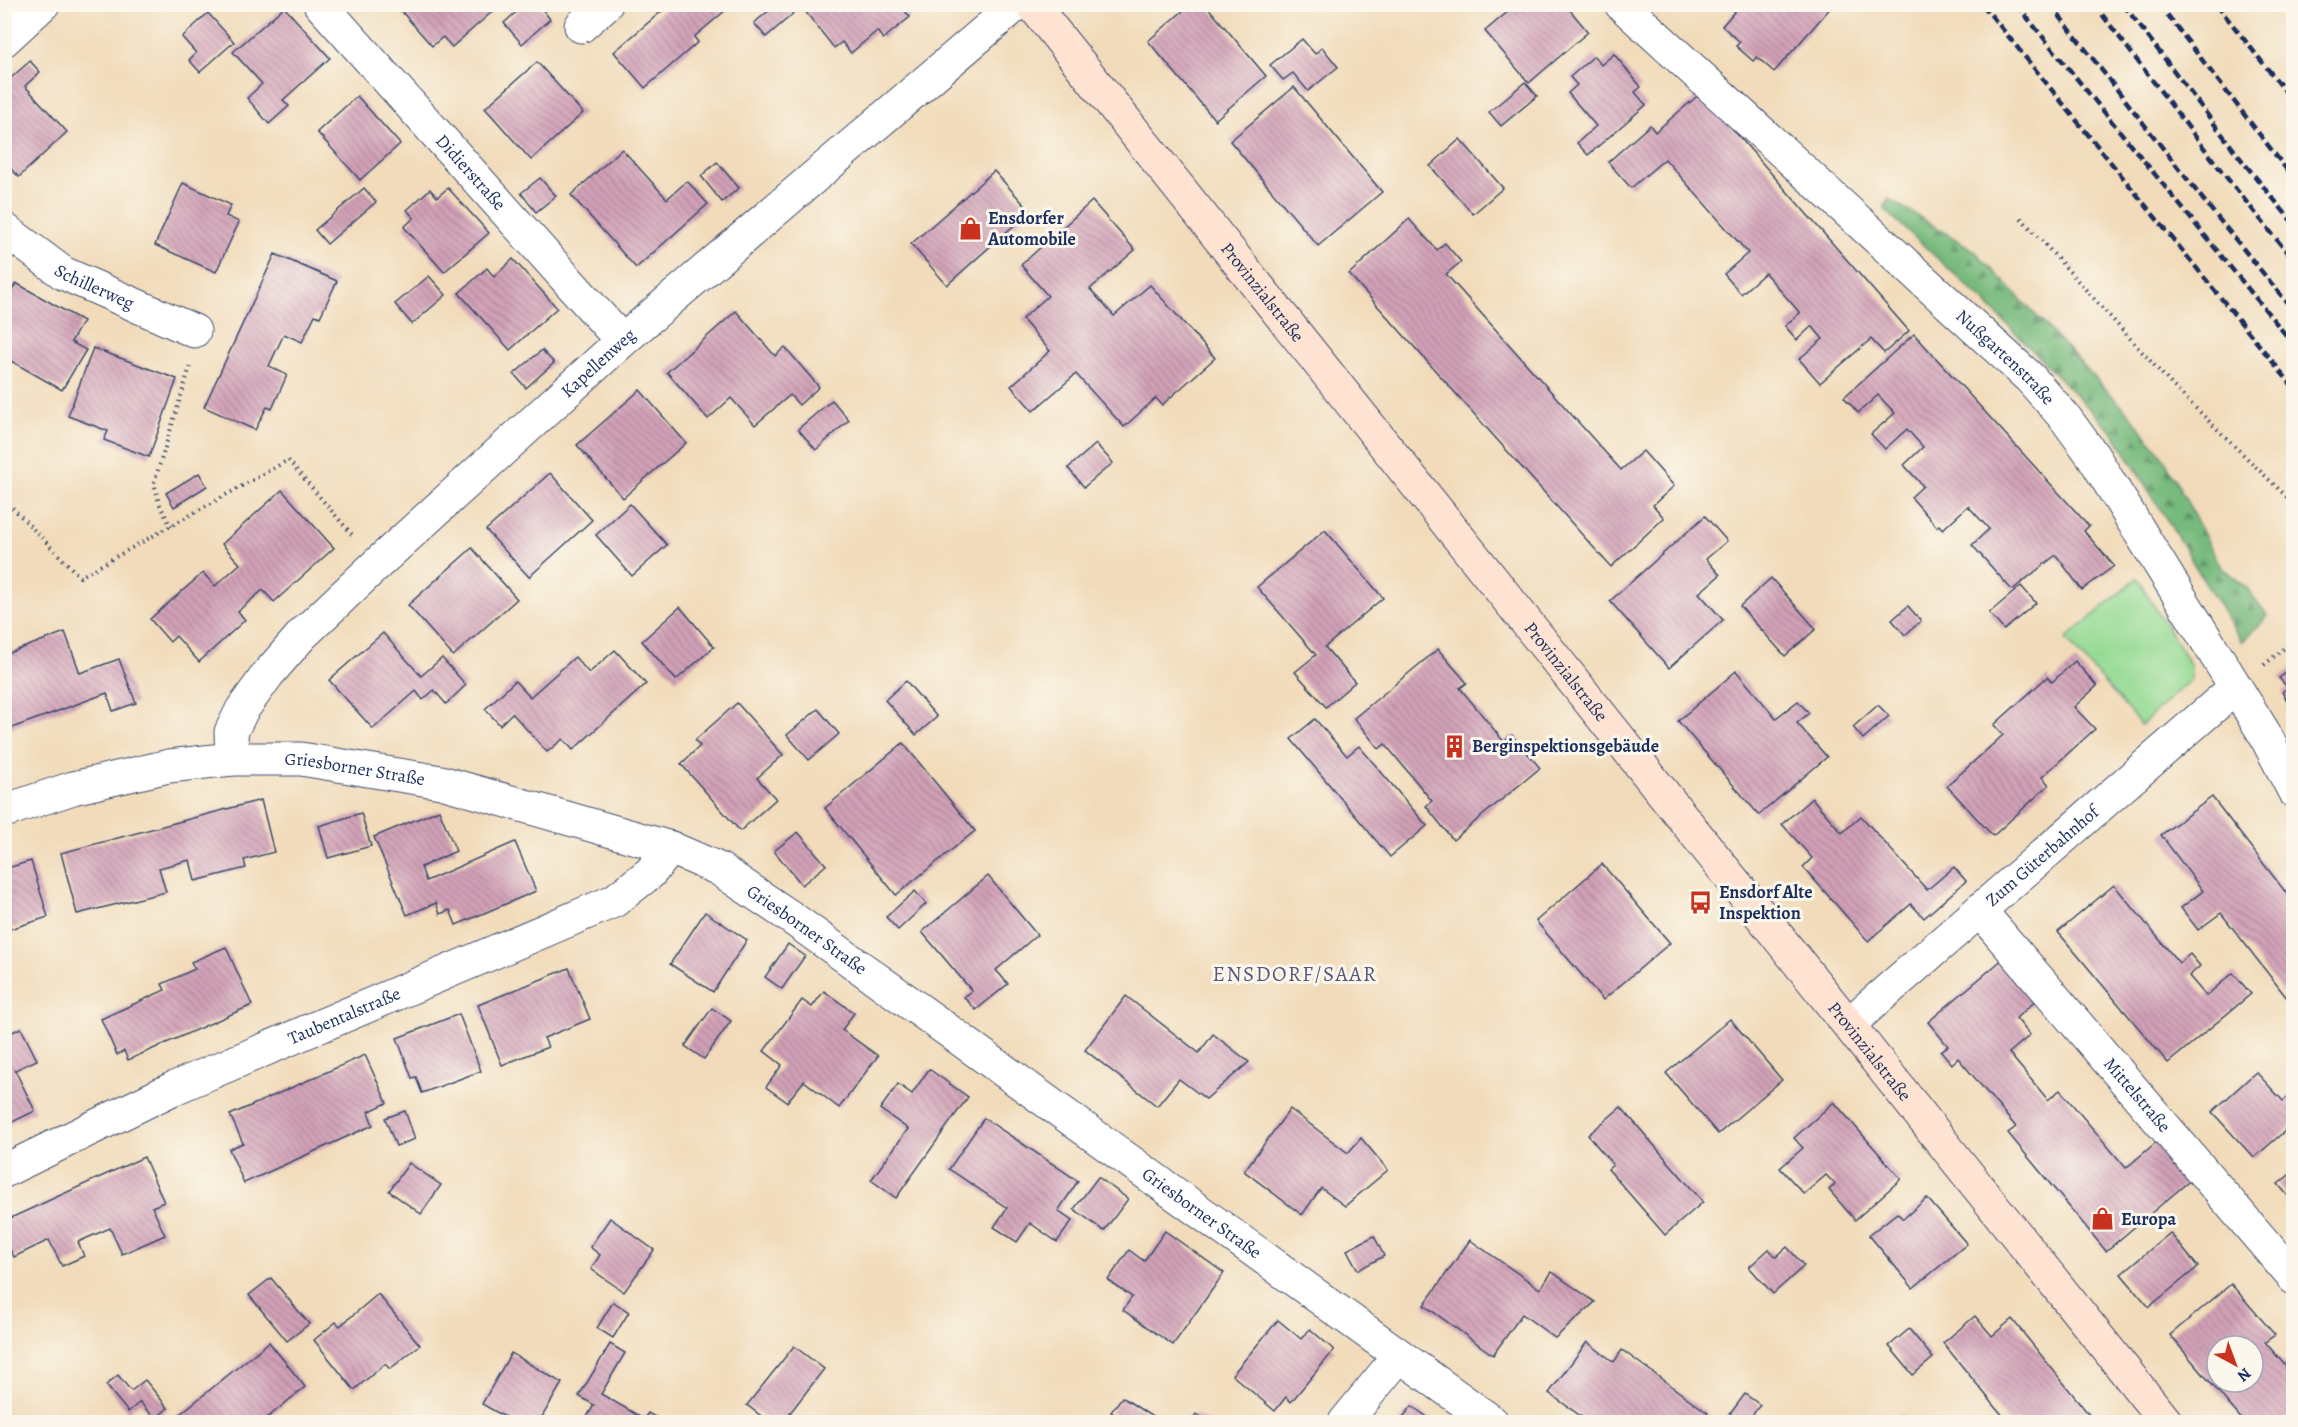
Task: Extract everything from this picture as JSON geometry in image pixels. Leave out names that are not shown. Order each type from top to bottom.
[{"type":"main road","name":"Provinzialstraße","points":[[1032,4],[2166,1422]]},
{"type":"street","points":[[4,40],[43,4]]},
{"type":"street","name":"Didierstraße","points":[[320,4],[622,341]]},
{"type":"street","points":[[581,26],[606,4]]},
{"type":"street","name":"Kapellenweg","points":[[232,759],[231,732],[242,710],[268,674],[302,635],[622,341],[1017,4]]},
{"type":"street","name":"Nußgartenstraße","points":[[1621,4],[2030,378],[2066,419],[2093,456],[2264,733],[2294,790]]},
{"type":"street","name":"Schillerweg","points":[[4,229],[63,273],[194,331]]},
{"type":"street","name":"Zum Güterbahnhof","points":[[1849,1024],[2235,688]]},
{"type":"street","name":"Griesborner Straße","points":[[4,811],[73,788],[158,768],[232,759],[302,759],[441,782],[671,848],[719,869],[789,916],[1492,1422]]},
{"type":"street","name":"Taubentalstraße","points":[[4,1172],[172,1089],[614,901],[650,873],[671,848]]},
{"type":"street","name":"Mittelstraße","points":[[1980,911],[2294,1278]]},
{"type":"street","points":[[1345,1422],[1399,1356]]},
{"type":"path","points":[[2020,218],[2172,385],[2294,504]]},
{"type":"path","points":[[171,528],[159,503],[154,483],[189,375],[194,331]]},
{"type":"path","points":[[4,500],[80,577],[171,528],[288,460],[377,564]]},
{"type":"green space","points":[[1889,199],[1974,250],[2133,418],[2165,460],[2221,567],[2246,587],[2268,616],[2242,642],[2114,434],[1990,307],[1883,208]]},
{"type":"green space","points":[[2137,578],[2191,666],[2191,679],[2141,725],[2066,639]]},
{"type":"building","points":[[395,4],[487,4],[493,11],[452,47],[443,37],[432,46]]},
{"type":"building","points":[[525,4],[538,4],[550,19],[522,44],[504,23]]},
{"type":"building","points":[[670,4],[733,4],[694,37],[698,42],[645,88],[614,52]]},
{"type":"building","points":[[777,4],[785,4],[793,14],[766,37],[754,23]]},
{"type":"building","points":[[813,4],[911,4],[904,10],[910,17],[883,39],[877,31],[851,53],[842,42],[834,48],[805,11]]},
{"type":"building","points":[[1191,4],[1205,4],[1266,76],[1215,120],[1148,41]]},
{"type":"building","points":[[1517,4],[1565,4],[1588,32],[1529,83],[1485,31]]},
{"type":"building","points":[[1741,4],[1834,4],[1774,72],[1757,57],[1753,61],[1736,46],[1740,42],[1722,26]]},
{"type":"building","points":[[284,7],[330,58],[283,100],[289,106],[269,124],[247,98],[262,84],[233,52]]},
{"type":"building","points":[[208,13],[234,42],[200,72],[189,60],[196,53],[182,37]]},
{"type":"building","points":[[1302,39],[1315,54],[1322,47],[1338,67],[1308,91],[1293,73],[1283,80],[1270,65]]},
{"type":"building","points":[[1614,54],[1641,87],[1635,92],[1646,105],[1588,155],[1577,143],[1596,126],[1568,93],[1577,85],[1570,77],[1594,56],[1601,65]]},
{"type":"building","points":[[30,61],[40,72],[25,86],[67,132],[19,177],[4,162],[4,84]]},
{"type":"building","points":[[537,62],[583,113],[531,160],[485,108]]},
{"type":"building","points":[[1525,82],[1537,96],[1501,126],[1489,112]]},
{"type":"building","points":[[1294,87],[1382,192],[1318,246],[1230,141]]},
{"type":"building","points":[[1701,93],[1909,331],[1884,353],[1871,339],[1820,383],[1799,359],[1823,339],[1812,326],[1797,340],[1785,326],[1800,313],[1765,273],[1741,294],[1724,274],[1748,253],[1665,159],[1631,188],[1608,162],[1650,125],[1655,132]]},
{"type":"building","points":[[357,96],[400,144],[360,180],[317,132]]},
{"type":"building","points":[[1460,139],[1503,188],[1473,214],[1430,166]]},
{"type":"building","points":[[622,149],[667,199],[687,181],[708,204],[636,268],[571,195]]},
{"type":"building","points":[[717,162],[739,188],[722,202],[701,176]]},
{"type":"building","name":"Ensdorfer Automobile","points":[[994,171],[1030,211],[947,285],[911,244]]},
{"type":"building","points":[[540,178],[556,196],[536,212],[521,193]]},
{"type":"building","points":[[183,183],[231,205],[226,216],[239,222],[216,272],[155,245]]},
{"type":"building","points":[[364,188],[376,202],[327,244],[315,230]]},
{"type":"building","points":[[448,188],[489,233],[444,272],[404,227],[414,218],[407,210],[430,189],[437,197]]},
{"type":"building","points":[[1092,201],[1135,250],[1090,289],[1114,316],[1150,285],[1215,358],[1162,405],[1156,398],[1124,427],[1076,374],[1033,411],[1011,386],[1050,351],[1022,319],[1048,296],[1021,265]]},
{"type":"building","points":[[1409,219],[1437,250],[1445,243],[1461,262],[1446,274],[1621,470],[1643,451],[1674,486],[1653,505],[1664,518],[1611,567],[1349,274]]},
{"type":"building","points":[[275,254],[337,281],[320,317],[315,315],[302,342],[284,334],[269,366],[287,375],[272,409],[267,407],[255,430],[204,407]]},
{"type":"building","points":[[513,259],[557,308],[510,350],[459,293],[487,268],[494,277]]},
{"type":"building","points":[[429,276],[446,295],[412,324],[395,304]]},
{"type":"building","points":[[16,283],[83,321],[71,342],[86,350],[62,390],[4,357],[4,303]]},
{"type":"building","points":[[736,311],[775,356],[785,347],[819,387],[799,405],[790,395],[755,425],[731,398],[708,419],[667,372]]},
{"type":"building","points":[[1914,334],[2089,526],[2084,531],[2114,566],[2082,590],[2056,555],[2012,590],[1972,545],[1989,529],[1968,506],[1943,529],[1939,525],[1937,527],[1911,497],[1923,486],[1904,465],[1923,447],[1907,429],[1885,449],[1871,434],[1895,413],[1878,395],[1858,413],[1844,397]]},
{"type":"building","points":[[93,348],[177,379],[149,457],[104,440],[108,431],[68,416]]},
{"type":"building","points":[[542,350],[554,363],[526,388],[514,374]]},
{"type":"building","points":[[640,390],[686,443],[623,498],[577,445]]},
{"type":"building","points":[[832,400],[849,420],[816,450],[798,429]]},
{"type":"building","points":[[1096,444],[1113,463],[1084,487],[1068,468]]},
{"type":"building","points":[[199,473],[207,486],[174,507],[166,493]]},
{"type":"building","points":[[550,473],[592,520],[529,577],[486,530]]},
{"type":"building","points":[[282,490],[334,548],[274,602],[263,590],[238,611],[245,620],[199,662],[176,636],[170,642],[150,619],[203,573],[215,586],[240,564],[222,544]]},
{"type":"building","points":[[630,504],[667,545],[632,576],[596,535]]},
{"type":"building","points":[[1705,516],[1727,541],[1706,559],[1720,575],[1699,593],[1723,620],[1669,668],[1610,601]]},
{"type":"building","points":[[1325,530],[1383,598],[1325,647],[1355,682],[1326,707],[1295,672],[1316,655],[1257,587]]},
{"type":"building","points":[[472,548],[517,599],[453,656],[408,605]]},
{"type":"building","points":[[1771,578],[1816,629],[1785,656],[1740,606]]},
{"type":"building","points":[[2021,586],[2036,603],[2004,630],[1989,613]]},
{"type":"building","points":[[1908,606],[1921,621],[1905,635],[1892,620]]},
{"type":"building","points":[[680,607],[714,647],[676,680],[642,641]]},
{"type":"building","points":[[65,632],[80,673],[119,659],[136,703],[113,711],[107,693],[9,729],[4,718],[4,655]]},
{"type":"building","points":[[383,633],[421,676],[442,658],[466,685],[446,704],[434,690],[423,700],[416,691],[373,729],[329,680]]},
{"type":"building","name":"Berginspektionsgebäude","points":[[1438,649],[1467,683],[1460,688],[1504,742],[1512,735],[1540,768],[1453,840],[1426,806],[1432,801],[1385,744],[1379,749],[1354,718]]},
{"type":"building","points":[[615,650],[646,684],[573,750],[563,739],[547,752],[512,713],[500,725],[485,709],[515,681],[530,697],[575,657],[589,673]]},
{"type":"building","points":[[2075,661],[2097,686],[2074,707],[2095,729],[2042,777],[2049,785],[1993,836],[1947,786],[2003,735],[1994,725],[2047,677],[2052,682]]},
{"type":"building","points":[[2294,668],[2294,712],[2282,692],[2288,688],[2279,678]]},
{"type":"building","points":[[1736,671],[1776,718],[1798,701],[1809,713],[1797,723],[1827,757],[1759,815],[1678,721]]},
{"type":"building","points":[[906,681],[937,717],[916,735],[885,700]]},
{"type":"building","points":[[737,703],[783,755],[757,778],[776,799],[740,831],[681,764],[700,746],[695,740]]},
{"type":"building","points":[[1878,705],[1889,716],[1863,739],[1853,727]]},
{"type":"building","points":[[818,709],[839,734],[809,760],[787,735]]},
{"type":"building","points":[[1315,719],[1347,756],[1359,746],[1427,826],[1390,857],[1291,739]]},
{"type":"building","points":[[903,743],[975,831],[896,895],[825,808]]},
{"type":"building","points":[[2212,797],[2294,903],[2294,1007],[2221,913],[2198,930],[2181,908],[2203,891],[2161,835]]},
{"type":"building","points":[[1812,798],[1842,833],[1861,816],[1927,890],[1954,867],[1966,881],[1924,918],[1911,904],[1868,941],[1803,867],[1812,858],[1782,824]]},
{"type":"building","points":[[261,800],[274,852],[244,860],[246,868],[195,881],[190,860],[159,868],[166,892],[77,914],[61,853]]},
{"type":"building","points":[[439,810],[456,851],[421,867],[426,881],[515,842],[536,891],[456,925],[450,910],[440,914],[436,903],[407,915],[374,837]]},
{"type":"building","points":[[361,813],[371,846],[328,858],[319,826]]},
{"type":"building","points":[[798,832],[826,865],[802,885],[774,851]]},
{"type":"building","points":[[31,861],[48,917],[4,931],[4,869]]},
{"type":"building","points":[[1602,864],[1670,943],[1603,1000],[1536,921]]},
{"type":"building","points":[[988,876],[1037,935],[996,970],[1008,984],[976,1010],[964,997],[972,991],[922,932]]},
{"type":"building","points":[[2114,885],[2179,963],[2190,954],[2200,966],[2189,976],[2206,996],[2233,973],[2251,994],[2168,1063],[2058,932]]},
{"type":"building","points":[[915,891],[926,904],[898,930],[886,917]]},
{"type":"building","points":[[705,912],[747,940],[713,992],[670,964]]},
{"type":"building","points":[[788,944],[805,956],[782,989],[765,977]]},
{"type":"building","points":[[226,947],[252,1005],[128,1060],[124,1051],[117,1055],[101,1019],[165,990],[162,984],[195,969],[191,962]]},
{"type":"building","points":[[2004,958],[2038,999],[2016,1018],[2030,1035],[2009,1053],[2048,1100],[2060,1090],[2126,1168],[2160,1139],[2193,1178],[2106,1251],[2008,1133],[2016,1127],[1958,1058],[1952,1064],[1941,1051],[1948,1046],[1928,1022]]},
{"type":"building","points":[[569,968],[590,1019],[544,1038],[548,1047],[502,1065],[478,1005]]},
{"type":"building","points":[[824,991],[854,1013],[842,1030],[878,1056],[839,1108],[804,1081],[787,1102],[766,1087],[782,1065],[764,1051],[802,1000],[812,1007]]},
{"type":"building","points":[[1126,996],[1199,1053],[1213,1034],[1249,1062],[1206,1099],[1179,1079],[1157,1106],[1085,1050]]},
{"type":"building","points":[[712,1008],[731,1021],[704,1059],[685,1046]]},
{"type":"building","points":[[459,1014],[481,1071],[422,1093],[416,1077],[412,1078],[397,1038]]},
{"type":"building","points":[[1730,1019],[1782,1080],[1718,1134],[1666,1073]]},
{"type":"building","points":[[21,1028],[37,1060],[15,1070],[35,1111],[4,1126],[4,1036]]},
{"type":"building","points":[[365,1055],[387,1103],[368,1112],[373,1125],[244,1183],[229,1149],[243,1143],[230,1115]]},
{"type":"building","points":[[929,1069],[968,1097],[896,1198],[871,1180],[908,1129],[880,1109],[898,1084],[912,1094]]},
{"type":"building","points":[[2256,1072],[2283,1101],[2294,1092],[2294,1123],[2254,1158],[2212,1112]]},
{"type":"building","points":[[1834,1102],[1901,1179],[1855,1220],[1829,1190],[1835,1184],[1826,1175],[1804,1194],[1780,1168],[1803,1148],[1794,1138]]},
{"type":"building","points":[[1621,1107],[1703,1202],[1665,1235],[1608,1169],[1613,1165],[1588,1135]]},
{"type":"building","points":[[1290,1109],[1348,1153],[1361,1138],[1388,1170],[1345,1206],[1321,1188],[1302,1215],[1244,1171]]},
{"type":"building","points":[[405,1111],[415,1139],[396,1146],[385,1118]]},
{"type":"building","points":[[984,1118],[1078,1181],[1058,1211],[1072,1221],[1057,1242],[1030,1223],[1017,1242],[994,1227],[1007,1208],[949,1169]]},
{"type":"building","points":[[144,1157],[164,1202],[152,1207],[165,1235],[122,1254],[110,1228],[78,1242],[84,1256],[62,1266],[49,1240],[14,1257],[4,1237],[4,1221]]},
{"type":"building","points":[[409,1163],[441,1185],[421,1214],[389,1191]]},
{"type":"building","points":[[2294,1171],[2294,1203],[2278,1184]]},
{"type":"building","points":[[1098,1177],[1128,1199],[1104,1231],[1074,1209]]},
{"type":"building","points":[[1927,1198],[1967,1244],[1913,1288],[1869,1235],[1897,1213],[1903,1219]]},
{"type":"building","points":[[610,1218],[654,1250],[624,1292],[591,1269],[600,1255],[590,1247]]},
{"type":"building","points":[[1165,1231],[1224,1273],[1173,1345],[1123,1310],[1132,1297],[1108,1280],[1129,1250],[1144,1261]]},
{"type":"building","points":[[2170,1233],[2198,1267],[2149,1307],[2121,1274]]},
{"type":"building","points":[[1374,1236],[1384,1256],[1358,1270],[1347,1250]]},
{"type":"building","points":[[1470,1240],[1540,1289],[1552,1272],[1595,1302],[1555,1338],[1522,1314],[1493,1355],[1424,1305]]},
{"type":"building","points":[[1787,1247],[1804,1266],[1773,1294],[1749,1267],[1769,1249],[1776,1257]]},
{"type":"building","points":[[271,1278],[309,1324],[287,1341],[249,1295]]},
{"type":"building","points":[[2231,1284],[2275,1335],[2265,1342],[2265,1334],[2205,1334],[2205,1376],[2170,1335]]},
{"type":"building","points":[[378,1294],[420,1345],[390,1369],[385,1364],[354,1390],[314,1340],[336,1322],[340,1326]]},
{"type":"building","points":[[613,1302],[629,1312],[613,1338],[597,1328]]},
{"type":"building","points":[[1975,1316],[1992,1336],[2012,1319],[2095,1422],[2008,1422],[1943,1343]]},
{"type":"building","points":[[1278,1320],[1301,1339],[1310,1329],[1334,1350],[1291,1402],[1286,1397],[1275,1411],[1232,1375]]},
{"type":"building","points":[[1909,1329],[1933,1358],[1913,1375],[1889,1346]]},
{"type":"building","points":[[269,1342],[305,1387],[262,1422],[180,1422],[175,1418]]},
{"type":"building","points":[[1587,1342],[1614,1362],[1622,1350],[1708,1413],[1700,1422],[1589,1422],[1549,1393]]},
{"type":"building","points":[[2265,1342],[2294,1376],[2294,1422],[2244,1422],[2220,1394],[2265,1394]]},
{"type":"building","points":[[610,1344],[625,1353],[601,1394],[644,1419],[648,1413],[664,1422],[584,1422],[594,1405],[579,1396]]},
{"type":"building","points":[[794,1346],[824,1369],[783,1422],[769,1422],[747,1405]]},
{"type":"building","points":[[511,1353],[562,1383],[539,1422],[514,1422],[482,1404]]},
{"type":"building","points":[[118,1375],[131,1391],[145,1380],[168,1408],[155,1419],[140,1402],[128,1412],[106,1385]]},
{"type":"building","points":[[1745,1394],[1760,1405],[1747,1422],[1724,1422]]},
{"type":"building","points":[[1122,1397],[1160,1422],[1126,1422],[1111,1412]]},
{"type":"building","points":[[1412,1406],[1434,1422],[1399,1422]]},
{"type":"building","points":[[1196,1414],[1208,1422],[1190,1422]]},
{"type":"building","points":[[1901,1415],[1908,1422],[1892,1422]]},
{"type":"railway","points":[[1982,4],[2294,388]]},
{"type":"railway","points":[[2016,4],[2294,345]]},
{"type":"railway","points":[[2050,4],[2205,202],[2294,311]]},
{"type":"railway","points":[[2094,4],[2227,178],[2294,261]]},
{"type":"railway","points":[[2123,4],[2244,163],[2294,224]]},
{"type":"railway","points":[[2159,4],[2294,179]]},
{"type":"railway","points":[[2216,4],[2294,102]]},
{"type":"place","name":"Ensdorfer Automobile","points":[[970,228]]},
{"type":"place","name":"Berginspektionsgebäude","points":[[1454,746]]},
{"type":"place","name":"Ensdorf Alte Inspektion","points":[[1701,902]]},
{"type":"place","name":"Europa","points":[[2103,1219]]},
{"type":"district","name":"ENSDORF/SAAR","points":[[1295,974]]}]
